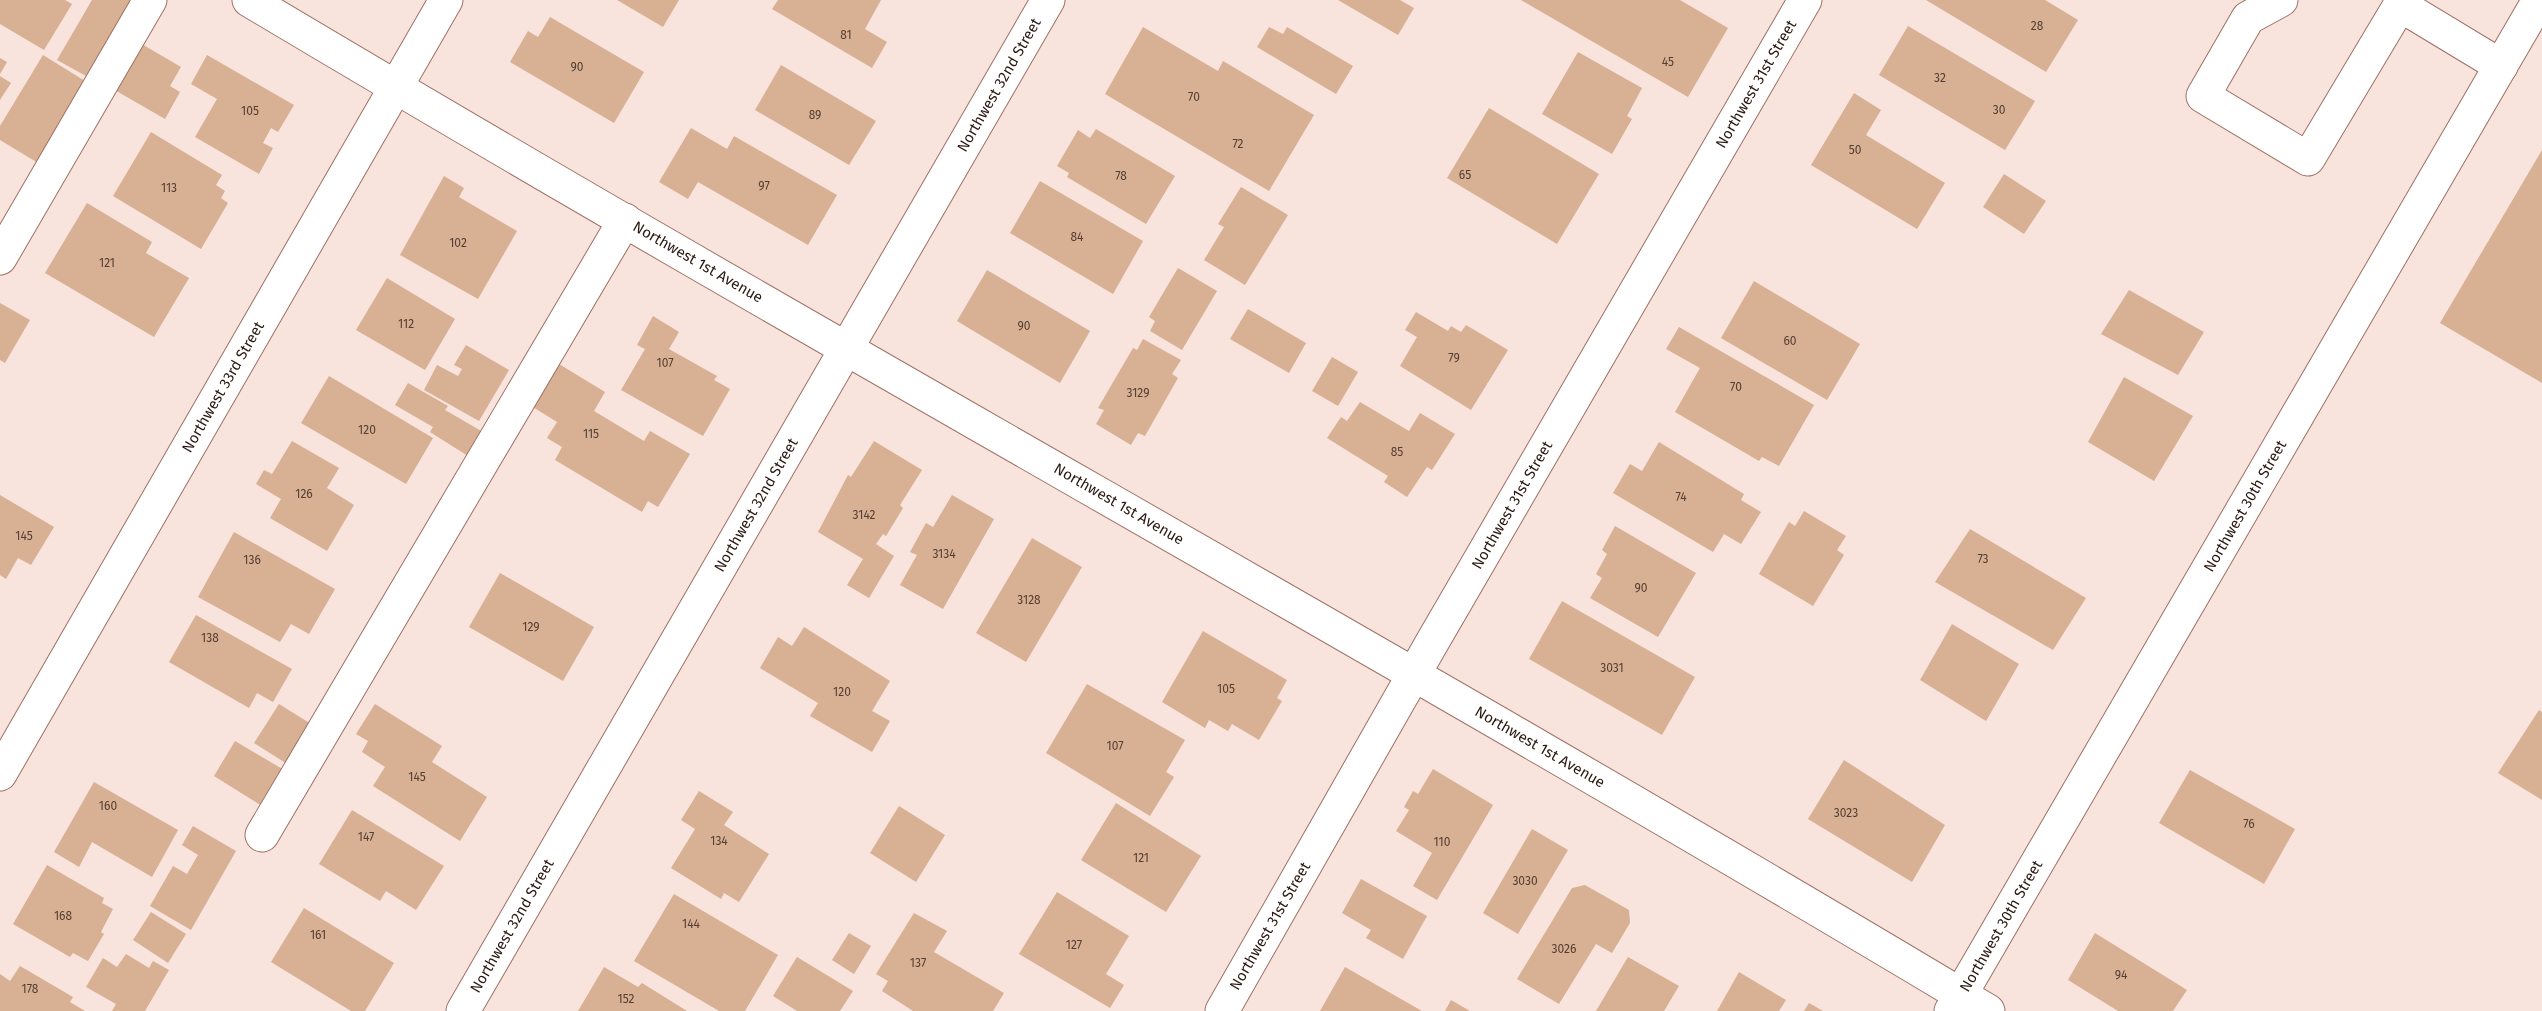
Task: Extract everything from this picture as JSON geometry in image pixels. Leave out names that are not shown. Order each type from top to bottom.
[{"type":"street","points":[[0,258],[150,0]]},
{"type":"street","name":"Northwest 1st Avenue","points":[[249,0],[625,220],[1414,674],[1956,1003],[1988,1011]]},
{"type":"street","name":"Northwest 33rd Street","points":[[0,774],[446,0]]},
{"type":"street","name":"Northwest 32nd Street","points":[[463,1011],[1048,0]]},
{"type":"street","name":"Northwest 31st Street","points":[[1222,1011],[1414,674],[1805,0]]},
{"type":"street","points":[[2281,0],[2248,18],[2203,96],[2308,159],[2400,5],[2501,66]]},
{"type":"street","name":"Northwest 30th Street","points":[[1956,1003],[2539,0]]},
{"type":"street","points":[[262,835],[625,220]]},
{"type":"building","points":[[0,0],[65,0],[72,4],[44,50],[0,24]]},
{"type":"building","points":[[92,0],[131,0],[86,76],[57,60]]},
{"type":"building","points":[[617,0],[679,0],[663,27]]},
{"type":"building","points":[[778,0],[881,0],[865,29],[887,42],[872,68],[772,9]]},
{"type":"building","points":[[1338,0],[1400,0],[1414,8],[1398,35]]},
{"type":"building","points":[[1521,0],[1680,0],[1728,28],[1688,97]]},
{"type":"building","points":[[1926,0],[2045,0],[2078,20],[2046,72]]},
{"type":"building","points":[[550,17],[644,72],[614,123],[510,62],[528,31],[538,37]]},
{"type":"building","points":[[1908,26],[2035,101],[2005,150],[1879,75]]},
{"type":"building","points":[[1143,27],[1218,71],[1223,61],[1314,115],[1269,191],[1105,94]]},
{"type":"building","points":[[1269,27],[1283,34],[1287,27],[1353,66],[1336,94],[1257,47]]},
{"type":"building","points":[[140,43],[181,67],[170,86],[180,92],[165,119],[113,89]]},
{"type":"building","points":[[1578,52],[1642,88],[1627,116],[1632,119],[1612,154],[1542,114]]},
{"type":"building","points":[[43,55],[85,81],[38,163],[0,140],[0,126]]},
{"type":"building","points":[[207,55],[294,105],[278,132],[271,128],[263,143],[273,148],[259,174],[195,137],[217,99],[191,84]]},
{"type":"building","points":[[0,58],[7,62],[0,74]]},
{"type":"building","points":[[781,65],[876,121],[849,165],[755,110]]},
{"type":"building","points":[[0,76],[11,83],[0,100]]},
{"type":"building","points":[[1854,93],[1881,110],[1866,135],[1945,183],[1917,229],[1811,165]]},
{"type":"building","points":[[1489,108],[1599,174],[1557,244],[1447,178]]},
{"type":"building","points":[[691,128],[727,149],[734,136],[837,195],[808,245],[698,182],[688,199],[659,182]]},
{"type":"building","points":[[1096,129],[1175,176],[1146,224],[1067,177],[1069,173],[1057,166],[1078,130],[1090,138]]},
{"type":"building","points":[[151,132],[222,175],[216,185],[225,191],[221,198],[228,203],[201,249],[113,196]]},
{"type":"building","points":[[2542,150],[2542,383],[2440,323]]},
{"type":"building","points":[[2004,174],[2046,201],[2024,234],[1983,207]]},
{"type":"building","points":[[444,176],[464,188],[459,197],[517,231],[478,299],[400,255]]},
{"type":"building","points":[[1040,181],[1143,241],[1113,294],[1010,233]]},
{"type":"building","points":[[1241,187],[1288,215],[1245,285],[1204,260],[1224,227],[1218,224]]},
{"type":"building","points":[[87,203],[152,242],[146,253],[189,278],[154,337],[45,273]]},
{"type":"building","points":[[1178,268],[1217,291],[1182,350],[1150,331],[1155,321],[1149,317]]},
{"type":"building","points":[[987,270],[1090,331],[1060,383],[957,321]]},
{"type":"building","points":[[387,278],[455,319],[425,370],[356,330]]},
{"type":"building","points":[[1754,281],[1860,344],[1827,400],[1721,338]]},
{"type":"building","points":[[2129,290],[2204,332],[2178,375],[2101,334]]},
{"type":"building","points":[[0,303],[30,320],[5,363],[0,360]]},
{"type":"building","points":[[1248,309],[1306,343],[1289,373],[1230,339]]},
{"type":"building","points":[[1416,312],[1448,331],[1451,326],[1461,332],[1466,325],[1508,350],[1471,410],[1400,366],[1417,337],[1405,330]]},
{"type":"building","points":[[653,316],[679,332],[669,349],[717,376],[714,380],[730,389],[703,436],[621,390],[645,349],[637,345]]},
{"type":"building","points":[[1679,327],[1814,405],[1779,466],[1762,457],[1759,461],[1675,412],[1700,368],[1666,349]]},
{"type":"building","points":[[1143,339],[1181,360],[1172,374],[1178,378],[1145,436],[1138,433],[1131,445],[1096,424],[1104,410],[1098,408],[1133,348],[1137,350]]},
{"type":"building","points":[[466,345],[509,370],[479,421],[424,390],[437,365],[458,376],[462,369],[454,365]]},
{"type":"building","points":[[1332,357],[1358,372],[1338,406],[1312,391]]},
{"type":"building","points":[[554,361],[605,392],[594,411],[644,441],[650,431],[690,454],[658,507],[648,501],[642,512],[555,460],[562,447],[547,438],[557,422],[528,404]]},
{"type":"building","points":[[329,376],[433,438],[406,484],[301,423]]},
{"type":"building","points":[[2124,377],[2193,416],[2154,481],[2088,442]]},
{"type":"building","points":[[408,383],[448,406],[445,410],[483,432],[468,456],[430,432],[433,427],[395,405]]},
{"type":"building","points":[[1360,402],[1409,431],[1420,413],[1455,434],[1432,470],[1427,467],[1407,497],[1384,482],[1388,476],[1327,438],[1341,417],[1347,421]]},
{"type":"building","points":[[292,441],[339,468],[327,488],[354,505],[327,551],[270,518],[281,499],[256,484],[264,470],[272,474]]},
{"type":"building","points":[[874,441],[922,470],[900,505],[903,508],[886,536],[883,534],[876,544],[894,556],[869,598],[847,585],[863,559],[818,532],[848,475],[851,477]]},
{"type":"building","points":[[1659,442],[1744,494],[1741,500],[1761,512],[1741,544],[1724,534],[1713,552],[1613,493],[1630,464],[1642,471]]},
{"type":"building","points":[[0,495],[54,527],[31,565],[18,558],[6,579],[0,575]]},
{"type":"building","points":[[952,495],[994,519],[943,609],[900,585],[917,555],[910,552],[926,523],[933,527]]},
{"type":"building","points":[[1804,511],[1846,536],[1837,550],[1844,555],[1813,606],[1759,574],[1789,522],[1795,526]]},
{"type":"building","points":[[1615,526],[1696,573],[1658,637],[1590,598],[1602,578],[1596,574],[1607,554],[1602,550]]},
{"type":"building","points":[[1970,529],[2086,598],[2053,650],[1935,582]]},
{"type":"building","points":[[234,532],[335,589],[309,634],[291,624],[280,642],[198,597]]},
{"type":"building","points":[[1032,538],[1082,567],[1026,662],[976,633]]},
{"type":"building","points":[[500,573],[594,627],[563,681],[469,627]]},
{"type":"building","points":[[1562,601],[1695,677],[1662,735],[1529,659]]},
{"type":"building","points":[[196,615],[292,669],[273,702],[257,693],[249,708],[169,662]]},
{"type":"building","points":[[1952,624],[2019,664],[1986,721],[1920,680]]},
{"type":"building","points":[[804,627],[890,681],[872,711],[890,721],[872,752],[810,716],[818,703],[760,668],[778,637],[792,646]]},
{"type":"building","points":[[1203,631],[1287,680],[1277,698],[1282,701],[1259,740],[1232,724],[1228,731],[1209,720],[1205,728],[1162,702]]},
{"type":"building","points":[[1087,684],[1185,740],[1166,772],[1174,777],[1150,816],[1046,753]]},
{"type":"building","points":[[279,704],[316,727],[292,767],[254,743]]},
{"type":"building","points":[[375,704],[442,746],[432,762],[487,797],[460,841],[373,786],[385,767],[362,752],[368,741],[356,734]]},
{"type":"building","points":[[2539,710],[2542,712],[2542,800],[2498,773]]},
{"type":"building","points":[[235,741],[284,770],[262,806],[214,776]]},
{"type":"building","points":[[1844,760],[1945,825],[1912,882],[1808,819]]},
{"type":"building","points":[[1433,769],[1493,805],[1437,900],[1413,886],[1432,853],[1396,831],[1409,810],[1404,807],[1413,791],[1418,794]]},
{"type":"building","points":[[2190,770],[2295,829],[2264,884],[2159,823]]},
{"type":"building","points":[[94,782],[178,830],[152,877],[92,842],[79,867],[54,852]]},
{"type":"building","points":[[699,791],[733,812],[724,825],[769,854],[739,902],[724,893],[721,899],[671,868],[695,829],[681,820]]},
{"type":"building","points":[[1116,803],[1201,856],[1166,912],[1081,860]]},
{"type":"building","points":[[899,806],[945,835],[916,882],[870,853]]},
{"type":"building","points":[[352,810],[444,866],[416,910],[386,891],[380,901],[319,864]]},
{"type":"building","points":[[193,826],[236,851],[191,930],[150,906],[173,866],[187,874],[198,855],[182,845]]},
{"type":"building","points":[[1532,829],[1568,850],[1518,934],[1483,913]]},
{"type":"building","points":[[47,865],[104,898],[102,903],[113,909],[101,932],[104,934],[88,961],[73,953],[70,957],[13,924]]},
{"type":"building","points":[[1361,879],[1427,916],[1403,959],[1366,938],[1371,930],[1342,913]]},
{"type":"building","points":[[1585,885],[1629,910],[1630,923],[1612,953],[1596,944],[1559,1004],[1517,979],[1572,888]]},
{"type":"building","points":[[1057,892],[1129,936],[1106,974],[1124,985],[1110,1008],[1019,954]]},
{"type":"building","points":[[674,894],[778,955],[745,1011],[719,1011],[634,961]]},
{"type":"building","points":[[304,908],[394,963],[365,1011],[351,1011],[271,962]]},
{"type":"building","points":[[151,912],[186,934],[168,963],[133,940]]},
{"type":"building","points":[[914,913],[947,931],[934,952],[1004,993],[993,1011],[913,1011],[882,991],[888,981],[876,974]]},
{"type":"building","points":[[849,933],[871,946],[854,974],[832,960]]},
{"type":"building","points":[[2095,933],[2187,990],[2173,1011],[2118,1011],[2068,980]]},
{"type":"building","points":[[126,954],[149,968],[153,961],[169,970],[145,1011],[112,1011],[116,1004],[86,987],[103,958],[117,967]]},
{"type":"building","points":[[797,957],[853,991],[840,1011],[797,1011],[773,996]]},
{"type":"building","points":[[1628,957],[1679,986],[1664,1011],[1596,1011]]},
{"type":"building","points":[[20,966],[73,997],[70,1002],[85,1011],[0,1011],[0,974],[10,981]]},
{"type":"building","points":[[604,967],[638,987],[642,983],[687,1011],[578,1011]]},
{"type":"building","points":[[1345,967],[1422,1011],[1320,1011]]},
{"type":"building","points":[[1739,972],[1786,1000],[1779,1011],[1717,1011]]},
{"type":"building","points":[[1451,1000],[1470,1011],[1445,1011]]},
{"type":"building","points":[[1809,1003],[1823,1011],[1804,1011]]}]
